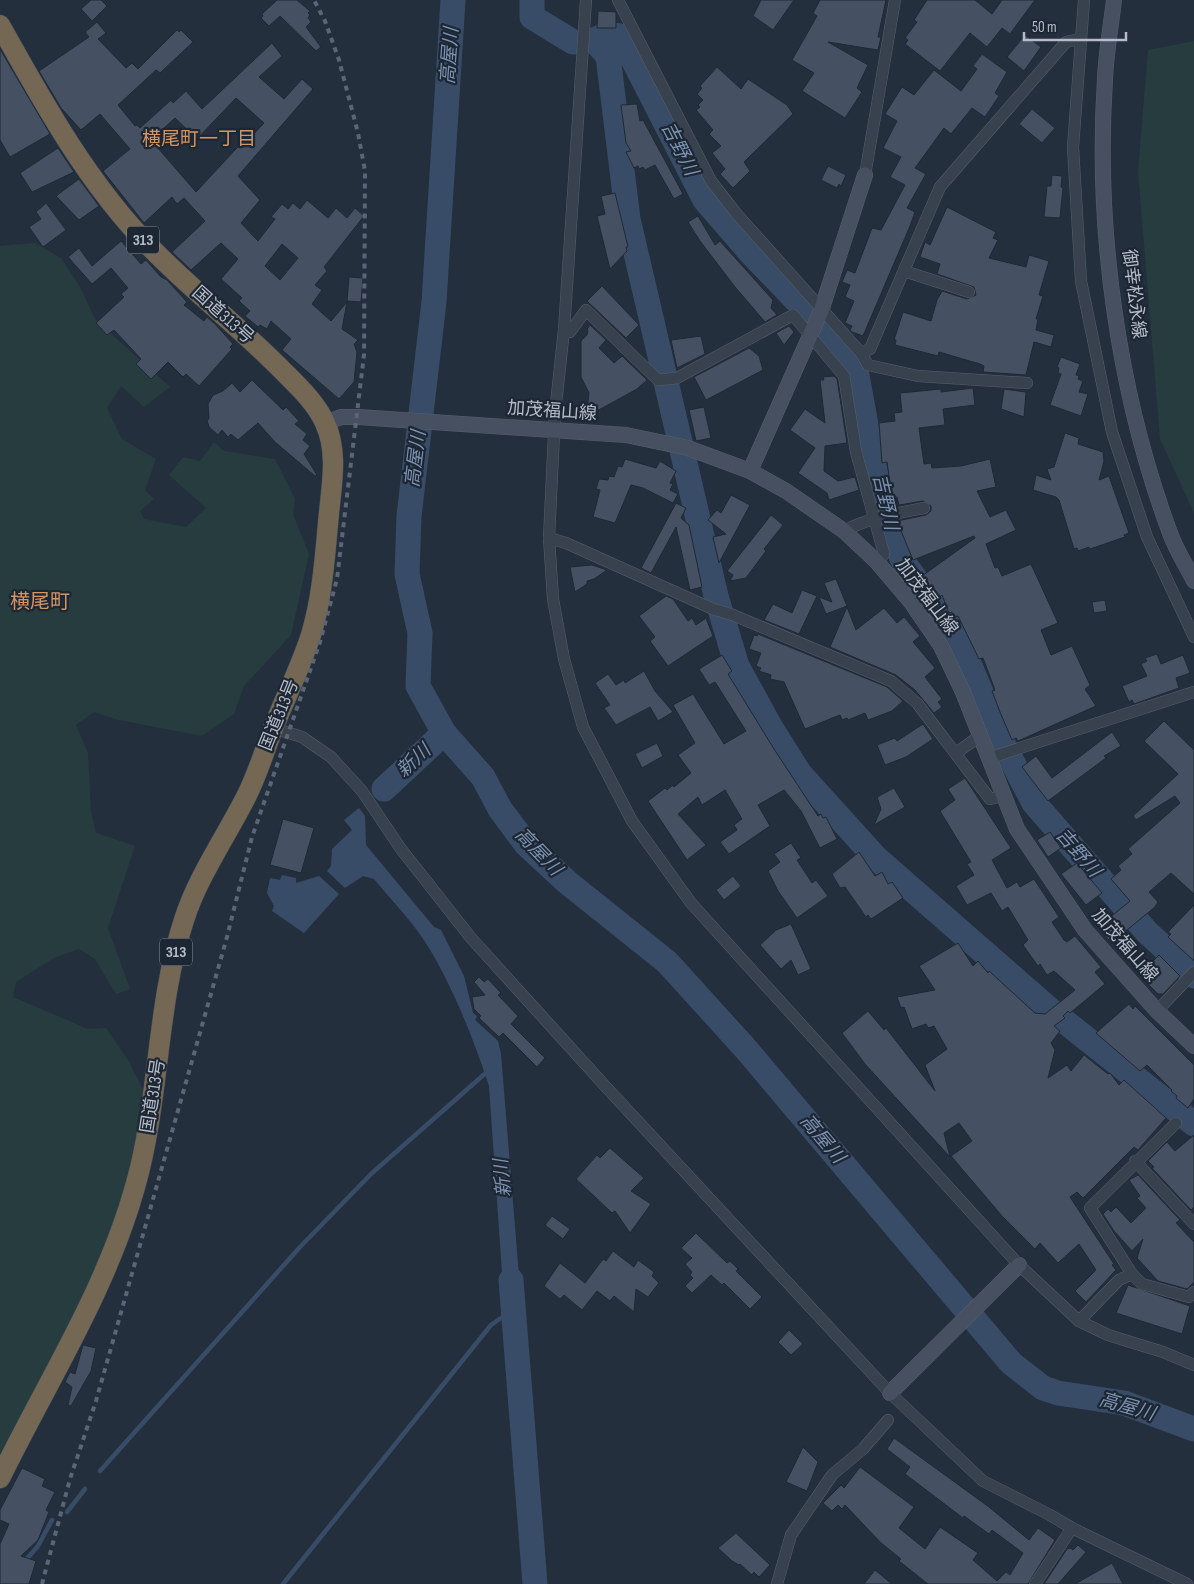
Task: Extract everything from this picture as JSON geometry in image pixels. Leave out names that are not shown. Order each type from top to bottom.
[{"type":"highway","name":"国道313号","points":[[0,25],[83,166],[108,200],[146,243],[181,278],[291,379],[312,402],[325,423],[331,445],[333,464],[320,598],[310,635],[250,789],[185,917],[177,943],[152,1108],[136,1184],[118,1240],[91,1303],[0,1478]]},
{"type":"main road","name":"御幸松永線","points":[[1114,0],[1105,79],[1103,187],[1115,319],[1142,449],[1171,535],[1194,581]]},
{"type":"main road","points":[[750,471],[821,311],[865,175]]},
{"type":"main road","name":"加茂福山線","points":[[325,423],[341,417],[365,417],[626,435],[688,448],[750,471],[786,491],[844,531],[877,562],[911,602],[940,646],[963,692],[980,736],[994,757],[1002,796],[1017,829],[1085,930],[1158,1011],[1194,1046]]},
{"type":"main road","points":[[890,1393],[1019,1265]]},
{"type":"street","points":[[586,0],[564,330],[554,430],[549,538],[554,599],[563,651],[583,727],[632,821],[692,903],[1019,1265],[1079,1321],[1108,1335],[1163,1352],[1194,1365]]},
{"type":"street","points":[[618,0],[711,181],[734,212],[821,311],[861,353],[868,365],[918,376],[1027,382]]},
{"type":"street","points":[[865,175],[895,0]]},
{"type":"street","points":[[1084,0],[1079,39],[1073,147],[1081,281],[1112,432],[1147,537],[1194,637]]},
{"type":"street","points":[[861,353],[870,349],[940,187],[1066,42],[1079,39]]},
{"type":"street","points":[[904,271],[969,292]]},
{"type":"street","points":[[564,330],[570,332],[586,310],[658,380],[677,378],[793,315],[844,376],[856,452],[878,518],[884,554],[877,562]]},
{"type":"street","points":[[844,531],[855,525],[878,518],[924,508]]},
{"type":"street","points":[[549,538],[713,609],[733,615],[892,681],[917,703],[990,800],[1002,796]]},
{"type":"street","points":[[994,757],[1194,692]]},
{"type":"street","points":[[273,728],[302,737],[331,757],[362,791],[401,849],[472,938],[612,1094],[890,1393],[983,1481],[1072,1528],[1187,1584]]},
{"type":"street","points":[[956,753],[980,736]]},
{"type":"street","points":[[1158,1011],[1194,972]]},
{"type":"street","points":[[1176,1122],[1090,1208],[1132,1274],[1142,1284],[1189,1297],[1194,1292]]},
{"type":"street","points":[[1135,1161],[1194,1224]]},
{"type":"street","points":[[1079,1321],[1119,1280],[1132,1274]]},
{"type":"street","points":[[777,1584],[791,1535],[832,1475],[863,1449],[888,1420]]},
{"type":"street","points":[[1035,1584],[1072,1528]]},
{"type":"green space","points":[[1194,41],[1194,513],[1160,439],[1138,171],[1148,50]]},
{"type":"green space","points":[[35,243],[61,258],[80,287],[95,319],[170,387],[144,407],[121,386],[107,408],[122,439],[156,459],[145,490],[154,499],[140,511],[144,519],[186,527],[206,508],[169,475],[183,457],[200,461],[214,442],[224,451],[275,459],[295,499],[293,514],[309,554],[291,635],[244,686],[234,714],[202,736],[119,720],[94,712],[76,725],[88,753],[91,812],[96,833],[135,846],[108,928],[130,989],[116,994],[95,959],[79,949],[54,958],[16,982],[13,997],[88,1029],[106,1028],[128,1060],[145,1093],[132,1181],[89,1297],[0,1453],[0,246]]},
{"type":"water","points":[[359,808],[365,816],[366,845],[434,927],[441,930],[464,976],[473,1013],[477,1016],[475,1020],[498,1041],[501,1054],[522,1313],[505,1315],[489,1086],[455,997],[438,963],[423,939],[374,879],[363,876],[345,888],[327,871],[331,866],[332,849],[352,830],[344,820]]},
{"type":"water","points":[[282,875],[296,878],[296,883],[319,876],[339,894],[304,933],[272,911],[274,906],[267,893],[270,878],[280,880]]},
{"type":"building","points":[[91,0],[101,0],[107,6],[92,21],[81,9]]},
{"type":"building","points":[[277,0],[297,0],[310,11],[308,18],[311,22],[306,27],[321,47],[316,51],[280,16],[269,26],[261,18],[262,14]]},
{"type":"building","points":[[761,0],[794,0],[773,30],[753,16]]},
{"type":"building","points":[[820,0],[886,0],[878,37],[881,37],[878,50],[828,42],[868,65],[857,88],[862,92],[845,118],[802,91],[814,73],[792,60],[817,16],[813,13]]},
{"type":"building","points":[[927,0],[975,0],[992,14],[1002,0],[1035,0],[1010,34],[1002,28],[987,47],[970,33],[940,71],[905,44],[908,40],[905,38],[917,22],[914,20]]},
{"type":"building","points":[[598,11],[616,12],[616,28],[597,28]]},
{"type":"building","points":[[97,22],[106,33],[98,39],[126,68],[132,63],[138,69],[177,30],[179,32],[181,30],[193,42],[160,73],[156,70],[118,105],[135,126],[137,125],[140,128],[171,100],[173,103],[186,91],[202,109],[272,43],[282,56],[259,77],[284,99],[302,79],[313,89],[238,176],[260,200],[241,223],[258,241],[275,219],[271,217],[282,204],[288,209],[293,203],[300,209],[307,200],[328,218],[336,208],[347,218],[355,208],[364,216],[324,267],[327,271],[315,285],[322,290],[312,304],[331,321],[347,302],[342,329],[358,340],[354,344],[357,352],[354,382],[339,399],[282,350],[291,339],[271,321],[267,329],[260,325],[258,327],[245,316],[250,311],[239,301],[242,298],[221,279],[238,259],[221,243],[191,270],[172,252],[205,221],[184,198],[177,204],[172,197],[144,223],[103,171],[130,149],[100,114],[81,130],[61,108],[39,71],[89,37],[85,32]],"holes":[[[236,98],[264,123],[249,139],[247,137],[196,192],[151,140],[175,118],[197,139]],[[282,244],[298,258],[280,280],[265,266]]]},
{"type":"building","points":[[1025,35],[1041,47],[1024,71],[1007,57]]},
{"type":"building","points":[[0,49],[50,134],[10,157],[0,140]]},
{"type":"building","points":[[982,54],[1007,72],[995,93],[999,96],[985,117],[972,108],[951,134],[944,128],[915,168],[926,174],[907,208],[915,212],[910,226],[863,336],[852,332],[850,330],[852,326],[845,323],[854,301],[845,297],[850,285],[842,282],[847,270],[855,273],[872,228],[881,230],[905,185],[890,177],[901,157],[883,148],[897,121],[885,114],[902,87],[914,95],[934,70],[961,91],[977,69],[973,66]]},
{"type":"building","points":[[717,67],[741,89],[748,79],[787,105],[793,114],[744,162],[750,171],[733,188],[720,174],[725,169],[712,153],[721,146],[709,134],[713,130],[696,110],[700,107],[698,105],[703,100],[697,94],[702,88],[700,86]]},
{"type":"building","points":[[637,104],[640,121],[643,120],[683,194],[674,199],[655,165],[645,170],[643,167],[639,169],[638,166],[634,168],[626,152],[631,151],[626,143],[621,105]]},
{"type":"building","points":[[1032,109],[1055,128],[1042,143],[1019,124]]},
{"type":"building","points":[[58,148],[74,172],[32,192],[20,173]]},
{"type":"building","points":[[828,166],[846,175],[841,186],[839,184],[837,188],[821,180]]},
{"type":"building","points":[[1052,175],[1062,176],[1061,187],[1063,188],[1060,218],[1044,217],[1047,186],[1051,186]]},
{"type":"building","points":[[79,179],[99,206],[79,220],[56,196]]},
{"type":"building","points":[[615,193],[628,247],[626,247],[627,251],[610,269],[597,216],[605,214],[601,196]]},
{"type":"building","points":[[46,203],[66,230],[43,247],[29,227],[41,219],[36,212]]},
{"type":"building","points":[[947,207],[996,232],[993,238],[998,240],[989,258],[1026,267],[1029,255],[1049,261],[1039,295],[1043,296],[1036,319],[1038,319],[1036,330],[1054,335],[1051,347],[1034,342],[1026,375],[983,372],[984,366],[980,364],[939,352],[938,356],[895,345],[896,340],[894,340],[903,312],[931,321],[937,300],[942,291],[967,299],[976,295],[974,287],[937,274],[940,264],[920,257],[925,242],[930,245]]},
{"type":"building","points":[[698,216],[715,245],[720,241],[773,300],[771,308],[777,315],[765,322],[735,287],[688,222]]},
{"type":"building","points":[[121,241],[141,264],[146,260],[161,277],[167,280],[187,302],[184,305],[204,321],[207,317],[233,344],[230,347],[232,349],[199,386],[186,374],[183,377],[168,362],[151,379],[136,364],[141,359],[114,330],[107,335],[96,323],[124,297],[121,294],[128,288],[111,268],[92,284],[68,257],[79,248],[92,266]]},
{"type":"building","points":[[349,277],[363,278],[361,302],[347,301]]},
{"type":"building","points":[[602,286],[639,325],[626,338],[587,301]]},
{"type":"building","points":[[590,325],[606,340],[599,348],[614,363],[622,356],[647,380],[637,389],[595,412],[587,411],[589,393],[581,377],[581,341],[587,335],[587,329]]},
{"type":"building","points":[[789,326],[794,332],[784,345],[776,333]]},
{"type":"building","points":[[701,336],[705,354],[677,368],[671,340]]},
{"type":"building","points":[[749,348],[759,356],[763,370],[706,400],[694,377]]},
{"type":"building","points":[[1061,357],[1080,364],[1076,375],[1079,376],[1078,379],[1083,381],[1079,392],[1088,394],[1081,416],[1050,405],[1061,374],[1058,373],[1059,368],[1057,367]]},
{"type":"building","points":[[834,376],[837,379],[847,443],[825,446],[824,471],[838,481],[855,477],[859,490],[829,500],[827,493],[798,473],[815,448],[790,430],[805,409],[825,423],[820,380],[824,380],[823,377]]},
{"type":"building","points":[[252,380],[283,410],[286,407],[299,421],[295,424],[307,434],[303,440],[310,446],[304,454],[317,475],[315,476],[275,442],[258,423],[238,440],[231,434],[228,437],[222,430],[218,435],[209,427],[207,420],[209,419],[208,404],[213,395],[223,391],[232,383],[240,392]]},
{"type":"building","points":[[973,388],[975,405],[943,409],[945,425],[919,428],[924,464],[931,463],[932,468],[961,466],[990,459],[996,487],[977,491],[990,517],[1006,510],[1016,530],[986,544],[995,568],[998,567],[1002,576],[1031,564],[1058,623],[1041,630],[1051,655],[1072,646],[1090,685],[1085,689],[1096,706],[1018,741],[1016,738],[1012,740],[1000,712],[992,691],[995,690],[983,658],[979,659],[958,616],[954,617],[952,612],[949,613],[942,595],[938,598],[922,576],[975,538],[974,536],[913,560],[897,521],[926,515],[931,511],[931,506],[923,501],[899,505],[897,497],[892,498],[887,462],[882,463],[879,423],[895,421],[894,413],[902,412],[900,393],[941,389],[941,392]]},
{"type":"building","points":[[1004,389],[1026,392],[1024,417],[1001,409]]},
{"type":"building","points":[[704,407],[711,438],[696,441],[689,410]]},
{"type":"building","points":[[1065,433],[1079,438],[1078,444],[1103,452],[1104,461],[1099,480],[1109,476],[1129,533],[1124,535],[1125,537],[1090,549],[1089,547],[1078,551],[1077,548],[1074,549],[1059,500],[1056,497],[1033,490],[1036,475],[1051,480],[1047,469],[1054,467]]},
{"type":"building","points":[[625,459],[656,468],[660,461],[676,471],[670,483],[673,484],[670,490],[678,494],[673,503],[643,488],[631,485],[615,523],[593,517],[600,490],[596,489],[599,479],[608,480],[609,476],[614,477],[618,466],[622,467]]},
{"type":"building","points":[[731,495],[750,505],[719,563],[713,537],[726,534],[708,520],[717,510],[721,513]]},
{"type":"building","points":[[676,503],[686,508],[681,518],[689,525],[702,587],[690,590],[676,527],[651,573],[641,568]]},
{"type":"building","points":[[771,515],[783,525],[764,549],[766,551],[746,578],[730,581],[733,575],[727,571]]},
{"type":"building","points":[[592,565],[607,570],[594,579],[587,581],[587,584],[575,592],[570,567]]},
{"type":"building","points":[[836,579],[847,606],[826,614],[819,597],[832,602],[824,583]]},
{"type":"building","points":[[802,590],[817,596],[799,634],[764,620],[773,604],[792,613]]},
{"type":"building","points":[[666,596],[673,599],[688,621],[692,618],[696,625],[706,618],[713,636],[668,666],[650,641],[655,637],[639,616]]},
{"type":"building","points":[[1105,600],[1107,611],[1094,613],[1092,602]]},
{"type":"building","points":[[847,607],[856,630],[884,608],[897,623],[904,617],[920,636],[913,642],[935,668],[925,677],[942,699],[938,702],[942,707],[934,713],[915,690],[896,675],[830,647]]},
{"type":"building","points":[[758,634],[887,687],[903,701],[892,711],[868,720],[865,713],[848,720],[847,718],[842,720],[840,715],[805,729],[784,682],[770,679],[771,675],[759,671],[761,668],[756,666],[761,653],[749,649],[754,635],[757,636]]},
{"type":"building","points":[[1157,654],[1161,664],[1183,655],[1190,673],[1176,678],[1179,688],[1134,704],[1132,700],[1129,702],[1122,686],[1147,676],[1141,664],[1147,661],[1145,658]]},
{"type":"building","points":[[722,655],[732,671],[728,674],[774,749],[818,816],[821,814],[823,818],[826,817],[837,839],[820,848],[801,811],[784,790],[758,805],[770,826],[729,854],[720,842],[737,830],[734,825],[742,819],[725,790],[702,805],[698,797],[678,814],[706,845],[687,860],[648,801],[665,788],[667,790],[673,785],[674,787],[691,773],[678,755],[695,743],[673,705],[693,694],[724,744],[746,731],[715,682],[709,685],[699,669]]},
{"type":"building","points":[[644,671],[655,691],[673,712],[658,721],[650,707],[616,725],[604,708],[610,705],[595,683],[608,674],[616,685],[624,680],[625,683]]},
{"type":"building","points":[[1164,721],[1194,750],[1194,894],[1171,873],[1149,892],[1158,902],[1155,907],[1111,943],[1104,934],[1106,932],[1103,928],[1106,926],[1103,923],[1130,901],[1111,879],[1121,870],[1118,866],[1132,854],[1128,849],[1180,803],[1175,796],[1136,820],[1133,816],[1178,774],[1144,741]]},
{"type":"building","points":[[923,724],[933,739],[906,757],[885,765],[877,745],[895,738],[897,741]]},
{"type":"building","points":[[1112,732],[1121,746],[1104,756],[1106,758],[1048,801],[1022,767],[1036,756],[1052,778]]},
{"type":"building","points":[[657,743],[663,756],[642,768],[635,754]]},
{"type":"building","points":[[965,778],[1011,848],[992,860],[1007,888],[1017,882],[1020,887],[1034,879],[1059,917],[1052,922],[1064,940],[1067,942],[1075,936],[1101,967],[1095,972],[1105,984],[1070,1013],[1068,1011],[1063,1016],[1065,1018],[1054,1026],[1060,1031],[1051,1043],[1055,1050],[1048,1078],[1067,1065],[1071,1071],[1084,1055],[1108,1074],[1110,1073],[1119,1085],[1124,1080],[1166,1118],[1138,1150],[1134,1147],[1083,1198],[1077,1192],[1070,1197],[1114,1264],[1112,1265],[1116,1270],[1086,1302],[1075,1291],[1096,1270],[1079,1244],[1058,1263],[1040,1243],[1035,1249],[1002,1216],[951,1156],[972,1141],[959,1123],[944,1133],[950,1157],[865,1064],[842,1033],[868,1011],[884,1030],[886,1028],[935,1091],[925,1065],[947,1049],[934,1026],[928,1028],[926,1024],[912,1029],[904,1007],[901,1008],[897,997],[935,990],[919,966],[958,943],[973,966],[978,961],[988,973],[989,971],[1035,1013],[1045,1014],[1075,990],[1054,971],[1047,975],[1040,964],[1038,966],[1023,945],[1028,940],[1008,907],[1002,911],[991,893],[967,905],[956,886],[974,875],[967,864],[971,862],[940,811],[955,800],[948,789]]},
{"type":"building","points":[[894,788],[905,807],[874,825],[881,809],[877,797]]},
{"type":"building","points":[[283,819],[314,828],[301,873],[270,865]]},
{"type":"building","points":[[1050,832],[1061,848],[1048,857],[1037,840]]},
{"type":"building","points":[[791,843],[801,858],[797,860],[812,883],[816,880],[828,896],[797,918],[778,891],[768,871],[780,862],[774,854]]},
{"type":"building","points":[[859,852],[875,876],[882,872],[888,884],[892,882],[903,898],[871,919],[868,915],[866,917],[845,887],[840,888],[832,874]]},
{"type":"building","points":[[1077,863],[1102,893],[1086,905],[1061,874]]},
{"type":"building","points":[[733,876],[741,886],[724,900],[716,890]]},
{"type":"building","points":[[1194,905],[1194,961],[1168,937],[1171,934],[1168,932]]},
{"type":"building","points":[[791,924],[811,969],[798,975],[791,960],[781,969],[760,945],[776,930]]},
{"type":"building","points":[[1159,955],[1180,976],[1163,994],[1158,994],[1144,980],[1149,975],[1144,970]]},
{"type":"building","points":[[479,977],[484,982],[488,979],[501,993],[498,995],[518,1016],[511,1024],[545,1058],[537,1067],[503,1033],[499,1037],[479,1018],[481,1016],[474,1009],[472,997],[485,995],[474,982]]},
{"type":"building","points":[[1129,1004],[1133,1009],[1135,1006],[1194,1065],[1194,1099],[1188,1108],[1176,1098],[1177,1096],[1172,1090],[1147,1065],[1140,1071],[1096,1033]]},
{"type":"building","points":[[1194,1135],[1194,1207],[1191,1210],[1152,1168],[1154,1167],[1148,1161],[1167,1142],[1175,1151]]},
{"type":"building","points":[[610,1148],[644,1178],[631,1191],[651,1204],[630,1233],[615,1211],[612,1213],[576,1179],[597,1155],[600,1158]]},
{"type":"building","points":[[1138,1175],[1180,1220],[1176,1223],[1194,1242],[1194,1282],[1187,1289],[1158,1281],[1137,1258],[1143,1239],[1132,1251],[1114,1231],[1103,1214],[1108,1209],[1111,1212],[1116,1207],[1131,1223],[1146,1208],[1137,1198],[1140,1196],[1129,1180]]},
{"type":"building","points":[[552,1216],[570,1229],[563,1239],[545,1225]]},
{"type":"building","points":[[696,1233],[727,1263],[730,1261],[738,1269],[736,1271],[762,1297],[750,1309],[724,1283],[722,1285],[711,1275],[692,1293],[685,1286],[693,1278],[690,1275],[692,1272],[685,1264],[692,1258],[681,1248]]},
{"type":"building","points":[[613,1251],[634,1267],[638,1260],[654,1272],[652,1276],[659,1283],[648,1297],[636,1289],[634,1312],[614,1296],[610,1301],[597,1291],[582,1310],[564,1295],[560,1299],[544,1286],[560,1263],[585,1283],[603,1259],[606,1261]]},
{"type":"building","points":[[1128,1285],[1190,1306],[1182,1334],[1116,1313]]},
{"type":"building","points":[[789,1330],[803,1344],[791,1355],[778,1342]]},
{"type":"building","points":[[83,1345],[96,1348],[91,1371],[71,1406],[68,1405],[72,1387],[65,1382],[70,1372],[75,1374]]},
{"type":"building","points":[[894,1438],[989,1507],[1029,1540],[1038,1528],[1055,1540],[1028,1584],[928,1584],[899,1561],[901,1559],[880,1542],[845,1505],[842,1509],[838,1505],[832,1511],[823,1503],[841,1485],[844,1488],[860,1467],[914,1507],[899,1528],[925,1549],[940,1527],[978,1553],[973,1560],[997,1581],[1006,1572],[1010,1575],[1023,1553],[992,1530],[989,1534],[964,1516],[963,1518],[905,1474],[910,1467],[887,1449]]},
{"type":"building","points":[[803,1447],[818,1462],[807,1491],[786,1482]]},
{"type":"building","points":[[22,1468],[45,1479],[42,1486],[55,1492],[46,1510],[49,1512],[38,1540],[21,1556],[36,1561],[29,1584],[0,1584],[0,1544],[9,1524],[0,1520],[0,1510]]},
{"type":"building","points":[[736,1533],[770,1565],[759,1577],[754,1572],[752,1575],[740,1564],[732,1561],[718,1548]]},
{"type":"building","points":[[1078,1545],[1086,1552],[1058,1584],[1044,1584],[1067,1549],[1073,1550]]},
{"type":"building","points":[[1112,1563],[1123,1584],[1075,1584]]},
{"type":"building","points":[[875,1570],[892,1584],[864,1584]]},
{"type":"waterway","name":"高屋川","points":[[453,0],[434,302],[409,516],[407,574],[420,633],[418,686],[444,733],[483,777],[500,809],[526,844],[567,882],[667,962],[745,1048],[1011,1363],[1043,1388],[1058,1393],[1124,1403],[1194,1429]]},
{"type":"waterway","name":"吉野川","points":[[532,0],[532,17],[573,42]]},
{"type":"waterway","points":[[1194,976],[1146,931],[1034,803],[1001,740],[958,637],[904,563],[890,530],[872,458],[856,370],[822,327],[750,252],[705,200],[621,36],[607,34],[594,40],[608,56],[628,219],[716,596],[737,666],[771,728],[800,774],[876,858],[1049,1009],[1194,1124]]},
{"type":"waterway","name":"新川","points":[[384,789],[444,733]]},
{"type":"waterway","points":[[100,1471],[300,1247],[371,1174],[488,1071]]},
{"type":"waterway","name":"新川","points":[[511,1280],[535,1584]]},
{"type":"waterway","points":[[283,1584],[491,1325],[501,1318],[513,1316]]},
{"type":"waterway","points":[[67,1512],[85,1489]]},
{"type":"waterway","points":[[24,1562],[38,1546],[52,1520]]},
{"type":"waterway","name":"新川","points":[[529,1584],[534,1578]]},
{"type":"railway","points":[[42,1584],[70,1479],[96,1401],[227,937],[252,837],[320,642],[337,579],[364,355],[365,171],[358,133],[339,60],[325,21],[314,0]]},
{"type":"district","name":"横尾町一丁目","points":[[199,139]]},
{"type":"district","name":"横尾町","points":[[40,602]]}]
